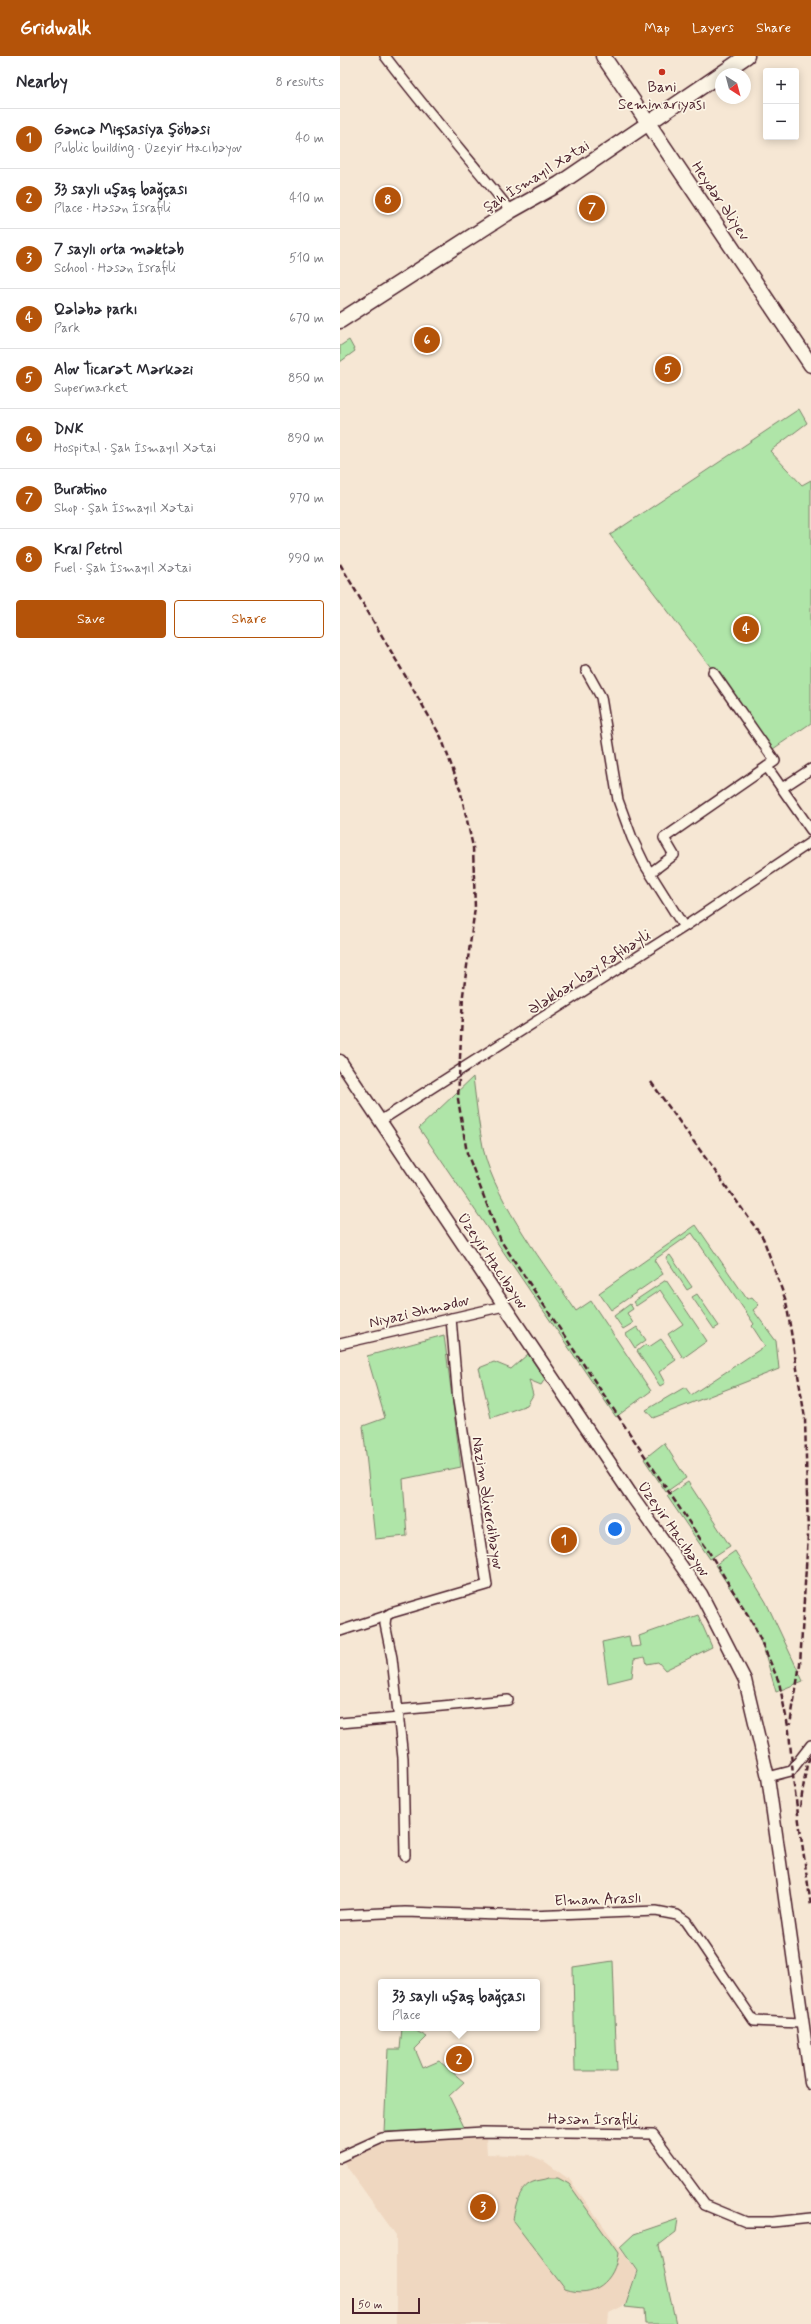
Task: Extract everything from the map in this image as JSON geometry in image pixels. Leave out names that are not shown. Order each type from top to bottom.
[{"type":"main road","name":"Heydər Əliyev","points":[[603,56],[811,365]]},
{"type":"main road","name":"Şah İsmayıl Xətai","points":[[340,321],[511,211],[559,184],[747,56]]},
{"type":"main road","name":"Üzeyir Hacıbəyov","points":[[340,1062],[632,1496],[701,1594],[745,1680],[768,1777],[801,2023],[811,2083]]},
{"type":"street","points":[[385,56],[424,109],[458,146],[511,211]]},
{"type":"street","points":[[586,670],[601,697],[618,800],[632,838],[650,872],[684,927]]},
{"type":"street","points":[[650,872],[674,855],[664,838],[775,761],[713,672]]},
{"type":"street","points":[[766,767],[811,830]]},
{"type":"street","points":[[782,788],[811,769]]},
{"type":"street","name":"Ələkbər bəy Rəfibəyli","points":[[380,1122],[684,927],[811,842]]},
{"type":"street","name":"Niyazi Əhmədov","points":[[340,1344],[504,1306]]},
{"type":"street","name":"Nazim Əliverdibəyov","points":[[386,1616],[391,1613],[487,1585],[458,1400],[451,1318]]},
{"type":"street","points":[[340,1631],[386,1616],[385,1624],[392,1658],[404,1783],[405,1856]]},
{"type":"street","points":[[340,1723],[508,1700]]},
{"type":"street","points":[[768,1777],[791,1771],[810,1749]]},
{"type":"street","name":"Elman Araslı","points":[[340,1915],[405,1912],[530,1916],[656,1911],[677,1914],[686,1921],[754,2021],[801,2023]]},
{"type":"street","name":"Həsən İsrafili","points":[[340,2157],[382,2138],[483,2132],[653,2134],[705,2205],[746,2222],[773,2222],[811,2218]]},
{"type":"shaded area","points":[[486,2136],[487,2154],[532,2156],[544,2161],[570,2180],[636,2271],[625,2305],[609,2313],[608,2324],[396,2324],[396,2235],[342,2160],[382,2142]]},
{"type":"green space","points":[[349,340],[355,351],[340,362],[340,346]]},
{"type":"green space","points":[[799,409],[807,423],[770,451],[802,485],[811,480],[811,723],[773,749],[610,535]]},
{"type":"green space","points":[[473,1077],[484,1152],[490,1172],[511,1213],[537,1255],[576,1311],[591,1301],[651,1391],[616,1417],[419,1128]]},
{"type":"green space","points":[[696,1225],[747,1299],[752,1297],[759,1305],[753,1310],[776,1341],[779,1369],[653,1418],[646,1410],[685,1387],[691,1395],[765,1346],[752,1326],[754,1324],[692,1233],[654,1260],[663,1274],[611,1310],[599,1293]]},
{"type":"green space","points":[[670,1255],[692,1287],[687,1290],[666,1258]]},
{"type":"green space","points":[[666,1280],[707,1341],[683,1358],[668,1334],[683,1324],[660,1290],[636,1306],[633,1302]]},
{"type":"green space","points":[[697,1294],[719,1326],[714,1329],[692,1297]]},
{"type":"green space","points":[[630,1304],[633,1309],[627,1313],[633,1323],[623,1329],[614,1316]]},
{"type":"green space","points":[[637,1327],[646,1340],[635,1348],[626,1334]]},
{"type":"green space","points":[[444,1335],[461,1467],[403,1479],[407,1536],[375,1539],[363,1426],[385,1418],[367,1356]]},
{"type":"green space","points":[[661,1339],[676,1360],[659,1372],[665,1383],[660,1386],[637,1351],[646,1344],[649,1347]]},
{"type":"green space","points":[[528,1354],[545,1379],[541,1385],[529,1380],[533,1395],[527,1405],[491,1418],[479,1368],[494,1362],[511,1369]]},
{"type":"green space","points":[[664,1443],[686,1478],[666,1492],[644,1459]]},
{"type":"green space","points":[[688,1482],[730,1546],[710,1559],[667,1496]]},
{"type":"green space","points":[[735,1551],[766,1602],[803,1681],[776,1692],[764,1650],[753,1623],[715,1565]]},
{"type":"green space","points":[[698,1615],[712,1647],[665,1670],[658,1662],[647,1664],[645,1657],[634,1659],[632,1677],[608,1683],[602,1642],[629,1636],[631,1647],[641,1646],[639,1636]]},
{"type":"green space","points":[[613,1961],[617,2071],[575,2071],[573,1967]]},
{"type":"green space","points":[[402,2031],[416,2031],[427,2037],[415,2049],[423,2068],[439,2061],[464,2082],[449,2096],[465,2129],[384,2132],[388,2049],[400,2049]]},
{"type":"green space","points":[[549,2178],[558,2178],[569,2184],[618,2253],[613,2272],[608,2279],[594,2289],[585,2292],[565,2289],[513,2221],[518,2198],[524,2189],[533,2182]]},
{"type":"green space","points":[[678,2219],[676,2232],[659,2245],[676,2324],[645,2324],[644,2309],[625,2307],[637,2271],[620,2247],[634,2234]]},
{"type":"railway","points":[[340,564],[441,737],[460,789],[473,847],[475,908],[463,995],[458,1099],[467,1153],[501,1241],[709,1552],[754,1625],[779,1682],[789,1731],[794,1786],[811,1906]]},
{"type":"railway","points":[[651,1082],[763,1238],[786,1301],[805,1418],[808,1535],[800,1664],[790,1725]]},
{"type":"railway","points":[[800,1807],[807,1764],[811,1756]]},
{"type":"place","name":"Bani Seminariyası","points":[[662,72]]},
{"type":"place","name":"Kral Petrol","points":[[388,200]]},
{"type":"place","name":"Buratino","points":[[592,208]]},
{"type":"place","name":"DNK","points":[[427,340]]},
{"type":"place","name":"Alov Ticarət Mərkəzi","points":[[668,369]]},
{"type":"place","name":"Qələbə parkı","points":[[746,629]]},
{"type":"place","name":"Gəncə Miqsasiya şöbəsi","points":[[564,1540]]},
{"type":"place","name":"33 saylı uşaq bağçası","points":[[459,2059]]},
{"type":"place","name":"7 saylı orta məktəb","points":[[483,2207]]}]
